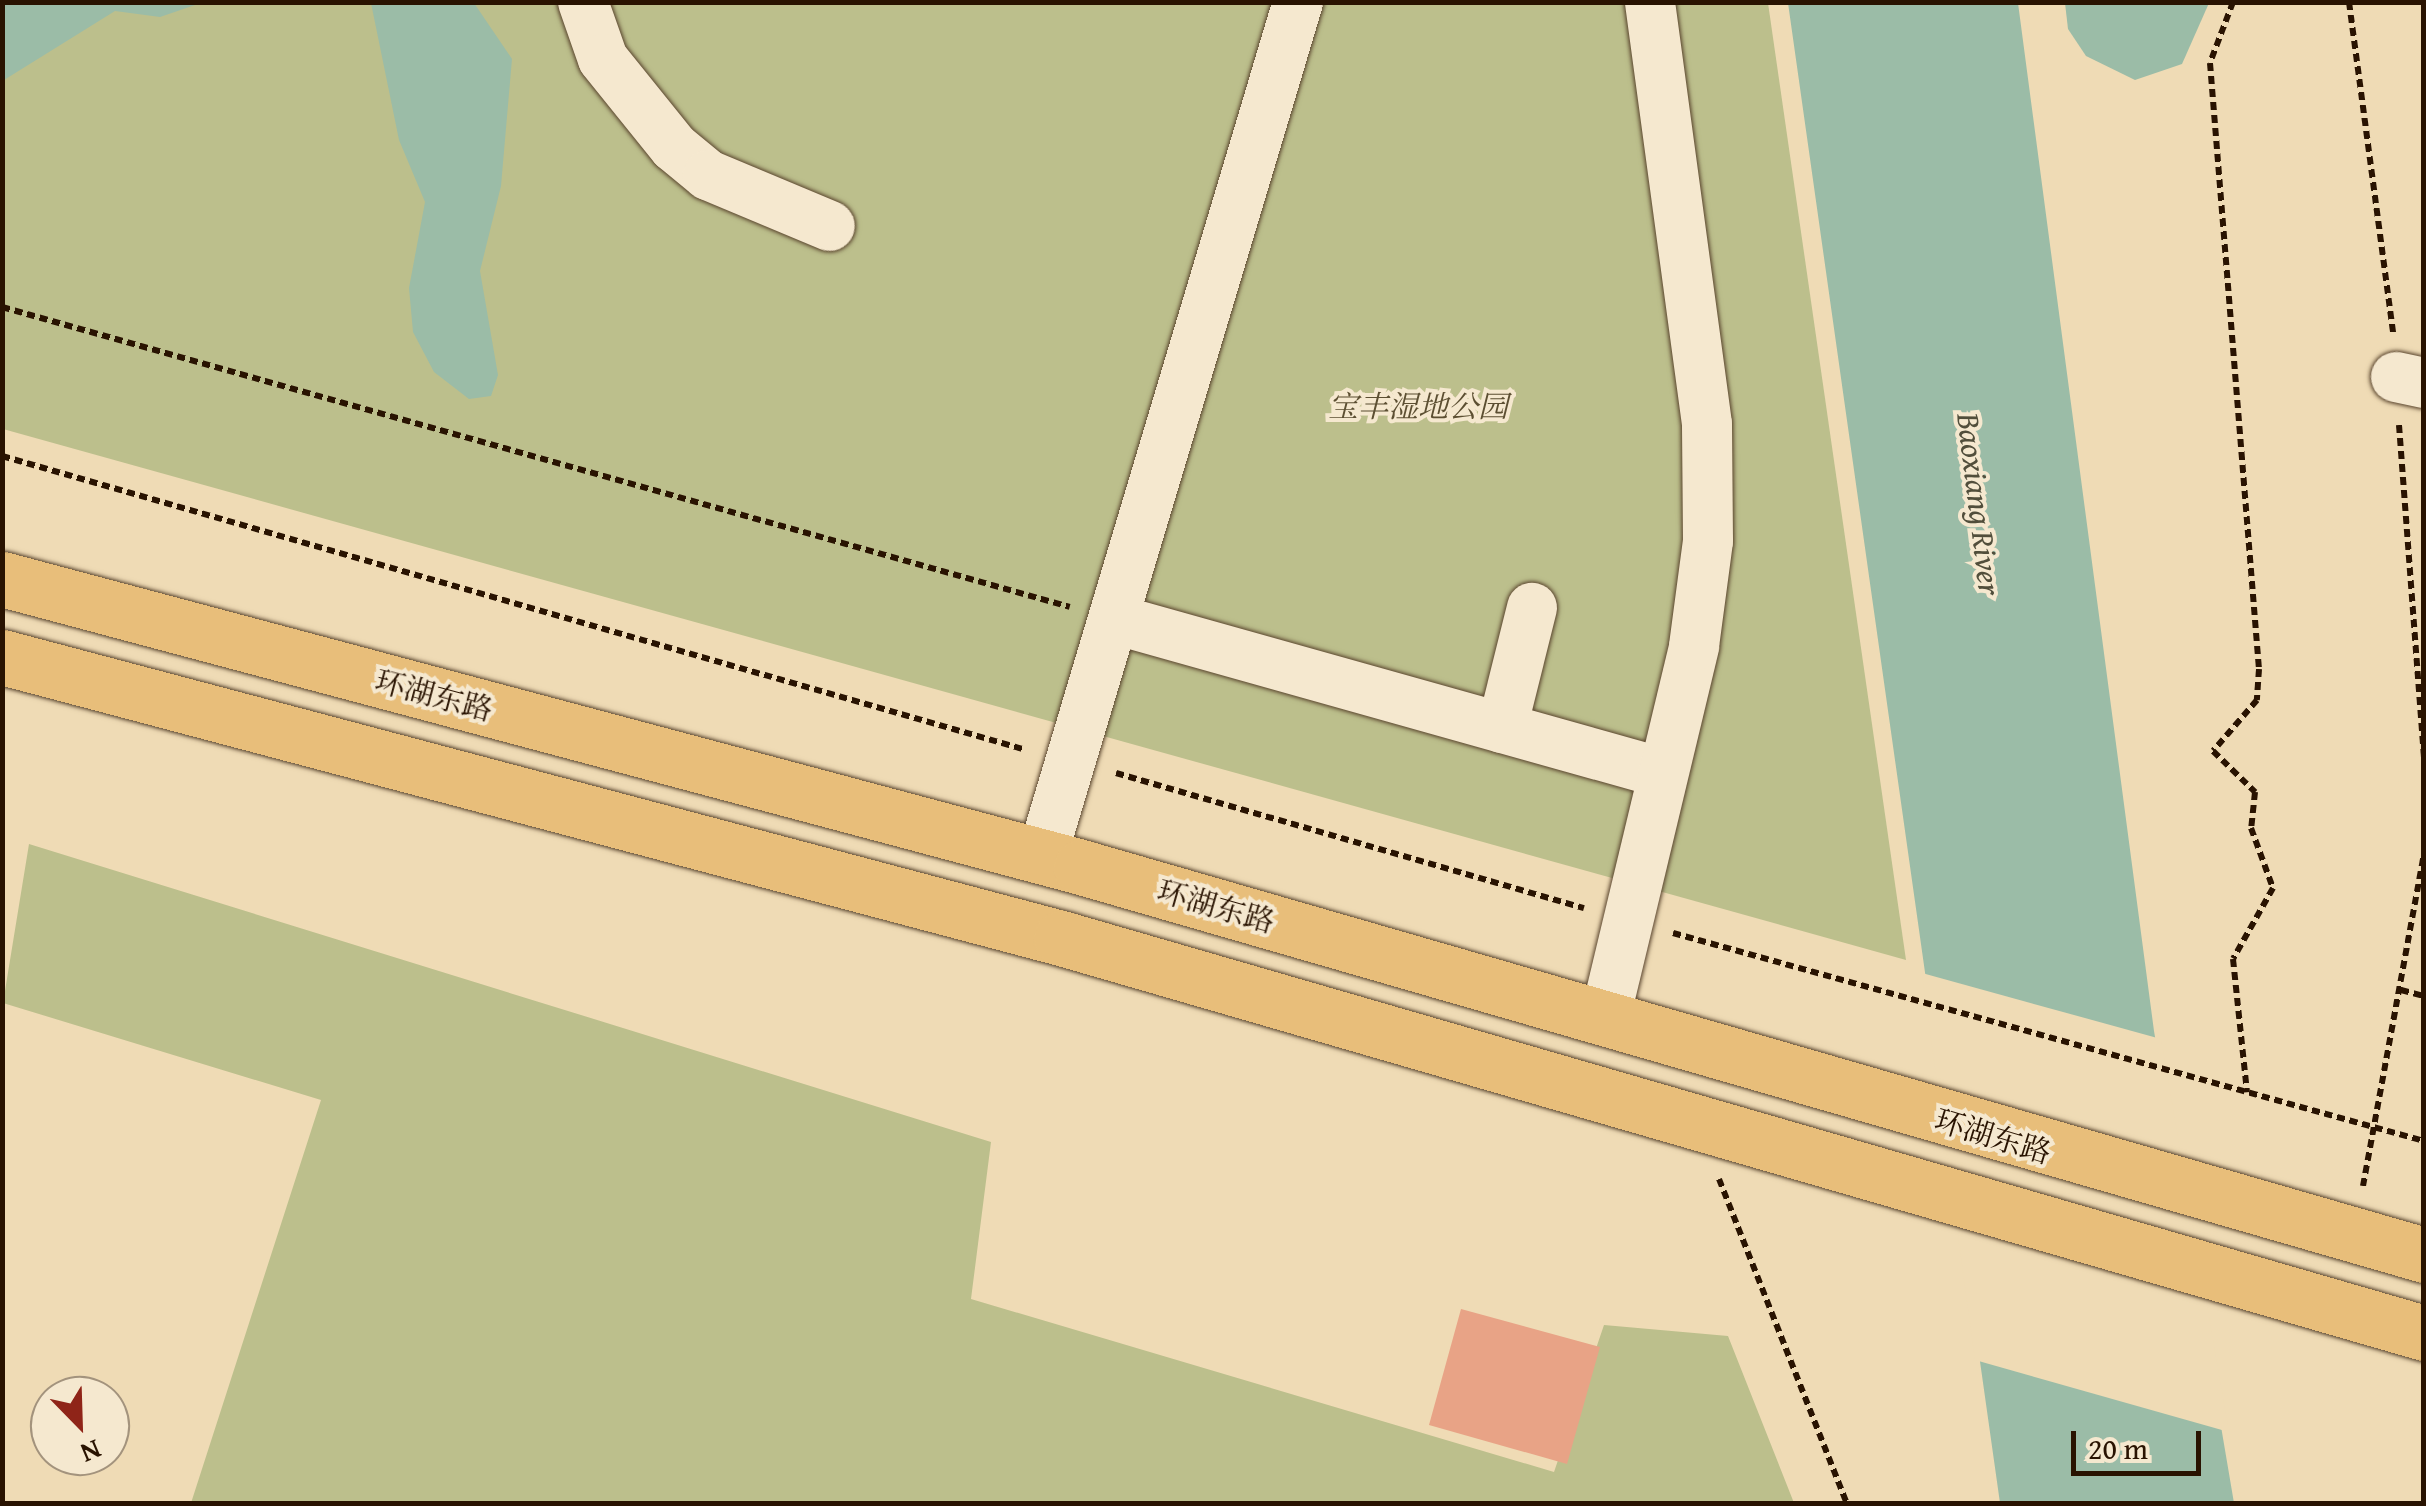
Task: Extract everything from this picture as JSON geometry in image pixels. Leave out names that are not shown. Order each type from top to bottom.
[{"type":"main road","name":"环湖东路","points":[[2,578],[1042,856],[2228,1203],[2424,1255]]},
{"type":"main road","points":[[2,657],[1061,938],[2424,1333]]},
{"type":"street","points":[[583,2],[603,59],[674,147],[708,175],[830,226]]},
{"type":"street","points":[[1042,856],[1298,2]]},
{"type":"street","points":[[1605,1018],[1664,773],[1708,541],[1707,424],[1650,2]]},
{"type":"street","points":[[1502,728],[1532,608]]},
{"type":"street","points":[[1114,619],[1664,773]]},
{"type":"path","points":[[2232,2],[2210,63],[2259,668],[2257,700],[2213,752],[2255,792],[2251,828],[2274,888],[2233,959],[2247,1092]]},
{"type":"path","points":[[2,307],[1114,619]]},
{"type":"path","points":[[2,456],[1629,920],[1800,975],[2424,1141]]},
{"type":"path","points":[[2376,1128],[2424,853]]},
{"type":"path","points":[[2402,990],[2424,996]]},
{"type":"path","points":[[1697,1123],[1847,1504]]},
{"type":"green space","name":"宝丰湿地公园","points":[[2,3],[1768,3],[1906,960],[3,429]]},
{"type":"green space","points":[[29,844],[991,1142],[971,1299],[1554,1472],[1604,1325],[1728,1336],[1794,1503],[191,1503],[321,1100],[3,1003]]},
{"type":"water","points":[[2065,2],[2209,3],[2182,64],[2135,80],[2086,56],[2068,29]]},
{"type":"water","points":[[2,3],[201,3],[160,17],[115,11],[4,80]]},
{"type":"water","points":[[371,3],[474,3],[512,59],[501,186],[480,271],[498,375],[491,396],[469,399],[434,372],[413,332],[409,288],[425,202],[399,140]]},
{"type":"water","name":"Baoxiang River","points":[[1788,3],[2018,3],[2154,1031],[2234,1503],[2000,1503]]},
{"type":"pier","points":[[1922,973],[2161,1039],[2229,1432],[1975,1360]]},
{"type":"building","points":[[1461,1309],[1600,1347],[1567,1464],[1429,1425]]}]
